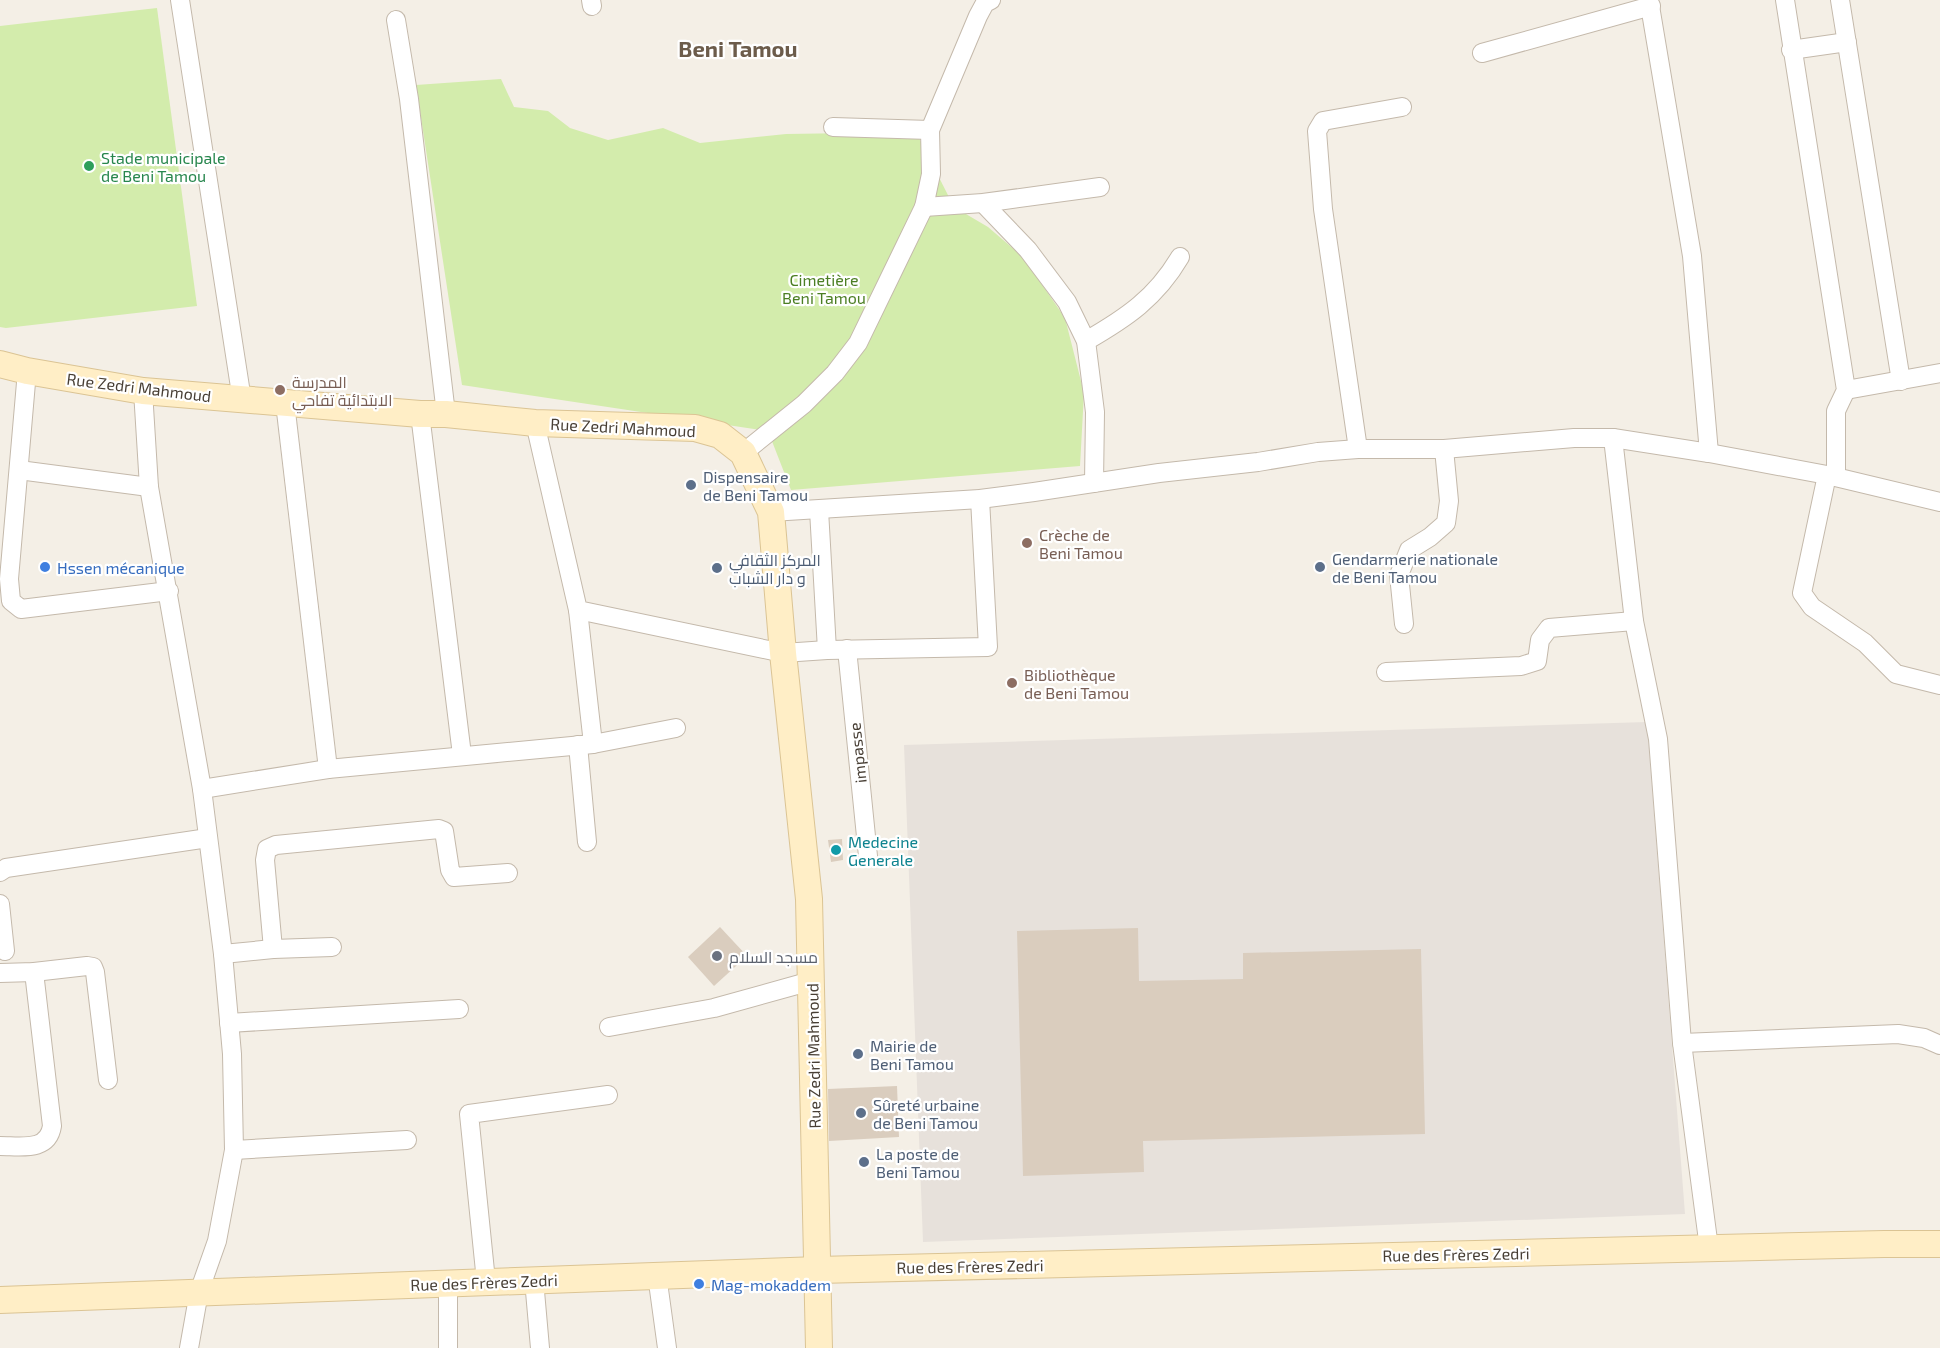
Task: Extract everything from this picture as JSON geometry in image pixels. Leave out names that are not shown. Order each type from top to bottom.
[{"type":"main road","name":"Rue Zedri Mahmoud","points":[[0,363],[27,371],[143,391],[536,423],[695,428],[720,435],[743,453],[771,512],[783,653],[809,898],[819,1348]]},
{"type":"main road","name":"Rue des Frères Zedri","points":[[0,1300],[818,1270],[1940,1244]]},
{"type":"street","points":[[180,0],[242,400]]},
{"type":"street","points":[[743,453],[804,404],[835,373],[858,343],[924,207],[932,174],[930,130],[978,16],[985,3],[991,0]]},
{"type":"street","points":[[1785,0],[1846,390],[1836,411],[1831,476],[1802,593],[1812,608],[1865,643],[1896,674],[1940,685]]},
{"type":"street","points":[[1839,0],[1901,381]]},
{"type":"street","points":[[1482,53],[1650,3],[1692,256],[1709,453]]},
{"type":"street","points":[[396,20],[409,99],[446,414]]},
{"type":"street","points":[[1791,50],[1847,42]]},
{"type":"street","points":[[1358,448],[1323,209],[1317,131],[1323,121],[1402,107]]},
{"type":"street","points":[[833,127],[930,130]]},
{"type":"street","points":[[924,207],[983,203],[1100,187]]},
{"type":"street","points":[[983,203],[1028,250],[1067,302],[1086,341],[1095,412],[1094,483]]},
{"type":"street","points":[[1086,341],[1142,304],[1167,280],[1180,257]]},
{"type":"street","points":[[27,371],[9,579],[11,601],[21,609],[168,591]]},
{"type":"street","points":[[1846,390],[1940,373]]},
{"type":"street","points":[[143,391],[149,487],[202,789],[223,954],[229,1023],[234,1150],[218,1241],[199,1292],[189,1348]]},
{"type":"street","points":[[285,404],[328,769]]},
{"type":"street","points":[[420,414],[462,754]]},
{"type":"street","points":[[536,423],[578,610],[585,744],[587,842]]},
{"type":"street","points":[[771,512],[980,499],[1358,448],[1444,449],[1574,438],[1613,438],[1709,453],[1831,476],[1940,502]]},
{"type":"street","points":[[1613,438],[1634,621],[1658,739],[1682,1043],[1709,1248]]},
{"type":"street","points":[[1404,624],[1399,576],[1408,550],[1430,537],[1446,523],[1449,501],[1444,449]]},
{"type":"street","points":[[19,470],[149,487]]},
{"type":"street","points":[[578,610],[783,653],[847,649],[988,646],[980,499]]},
{"type":"street","points":[[819,510],[827,650]]},
{"type":"street","points":[[1386,672],[1521,666],[1537,661],[1540,639],[1549,628],[1634,621]]},
{"type":"street","name":"impasse","points":[[847,649],[868,856]]},
{"type":"street","points":[[202,789],[328,769],[462,754],[585,744],[676,728]]},
{"type":"street","points":[[273,949],[265,860],[267,849],[276,845],[439,829],[444,831],[450,870],[454,877],[508,873]]},
{"type":"street","points":[[0,872],[6,868],[208,838]]},
{"type":"street","points":[[0,904],[5,951]]},
{"type":"street","points":[[223,954],[332,947]]},
{"type":"street","points":[[0,973],[93,967],[108,1080]]},
{"type":"street","points":[[0,1146],[38,1145],[47,1142],[51,1135],[52,1126],[34,972]]},
{"type":"street","points":[[609,1027],[714,1008],[811,981]]},
{"type":"street","points":[[229,1023],[459,1010]]},
{"type":"street","points":[[1682,1043],[1898,1034],[1924,1038],[1940,1045]]},
{"type":"street","points":[[486,1281],[469,1114],[608,1095]]},
{"type":"street","points":[[234,1150],[407,1140]]},
{"type":"street","points":[[657,1275],[667,1348]]},
{"type":"street","points":[[534,1280],[540,1348]]},
{"type":"street","points":[[448,1284],[448,1348]]},
{"type":"shaded area","points":[[1647,722],[1685,1214],[923,1242],[904,745]]},
{"type":"green space","name":"Stade municipale de Beni Tamou","points":[[157,8],[197,306],[0,327],[0,26]]},
{"type":"green space","name":"Cimetière Beni Tamou","points":[[501,79],[514,107],[548,111],[570,128],[608,140],[663,128],[700,143],[786,134],[852,133],[918,136],[954,207],[988,227],[1023,257],[1065,318],[1084,393],[1080,466],[791,490],[768,431],[462,385],[416,85]]},
{"type":"building","name":"Medecine Generale","points":[[842,839],[843,860],[831,862],[828,840]]},
{"type":"building","name":"مسجد السلام","points":[[720,927],[747,956],[714,986],[688,957]]},
{"type":"building","points":[[1138,928],[1139,981],[1243,979],[1243,953],[1421,949],[1425,1134],[1143,1141],[1144,1172],[1023,1176],[1017,931]]},
{"type":"building","name":"Sûreté urbaine de Beni Tamou","points":[[897,1086],[899,1137],[829,1141],[828,1089]]},
{"type":"place","name":"Stade municipale de Beni Tamou","points":[[89,166]]},
{"type":"place","name":"المدرسة الابتدائية تفاحي","points":[[280,390]]},
{"type":"place","name":"Dispensaire de Beni Tamou","points":[[691,485]]},
{"type":"place","name":"Crèche de Beni Tamou","points":[[1027,543]]},
{"type":"place","name":"Hssen mécanique","points":[[45,567]]},
{"type":"place","name":"Gendarmerie nationale de Beni Tamou","points":[[1320,567]]},
{"type":"place","name":"المركز الثقافي و دار الشباب","points":[[717,568]]},
{"type":"place","name":"Bibliothèque de Beni Tamou","points":[[1012,683]]},
{"type":"place","name":"Medecine Generale","points":[[836,850]]},
{"type":"place","name":"مسجد السلام","points":[[717,956]]},
{"type":"place","name":"Mairie de Beni Tamou","points":[[858,1054]]},
{"type":"place","name":"Sûreté urbaine de Beni Tamou","points":[[861,1113]]},
{"type":"place","name":"La poste de Beni Tamou","points":[[864,1162]]},
{"type":"place","name":"Mag-mokaddem","points":[[699,1284]]},
{"type":"district","name":"Beni Tamou","points":[[738,48]]}]
